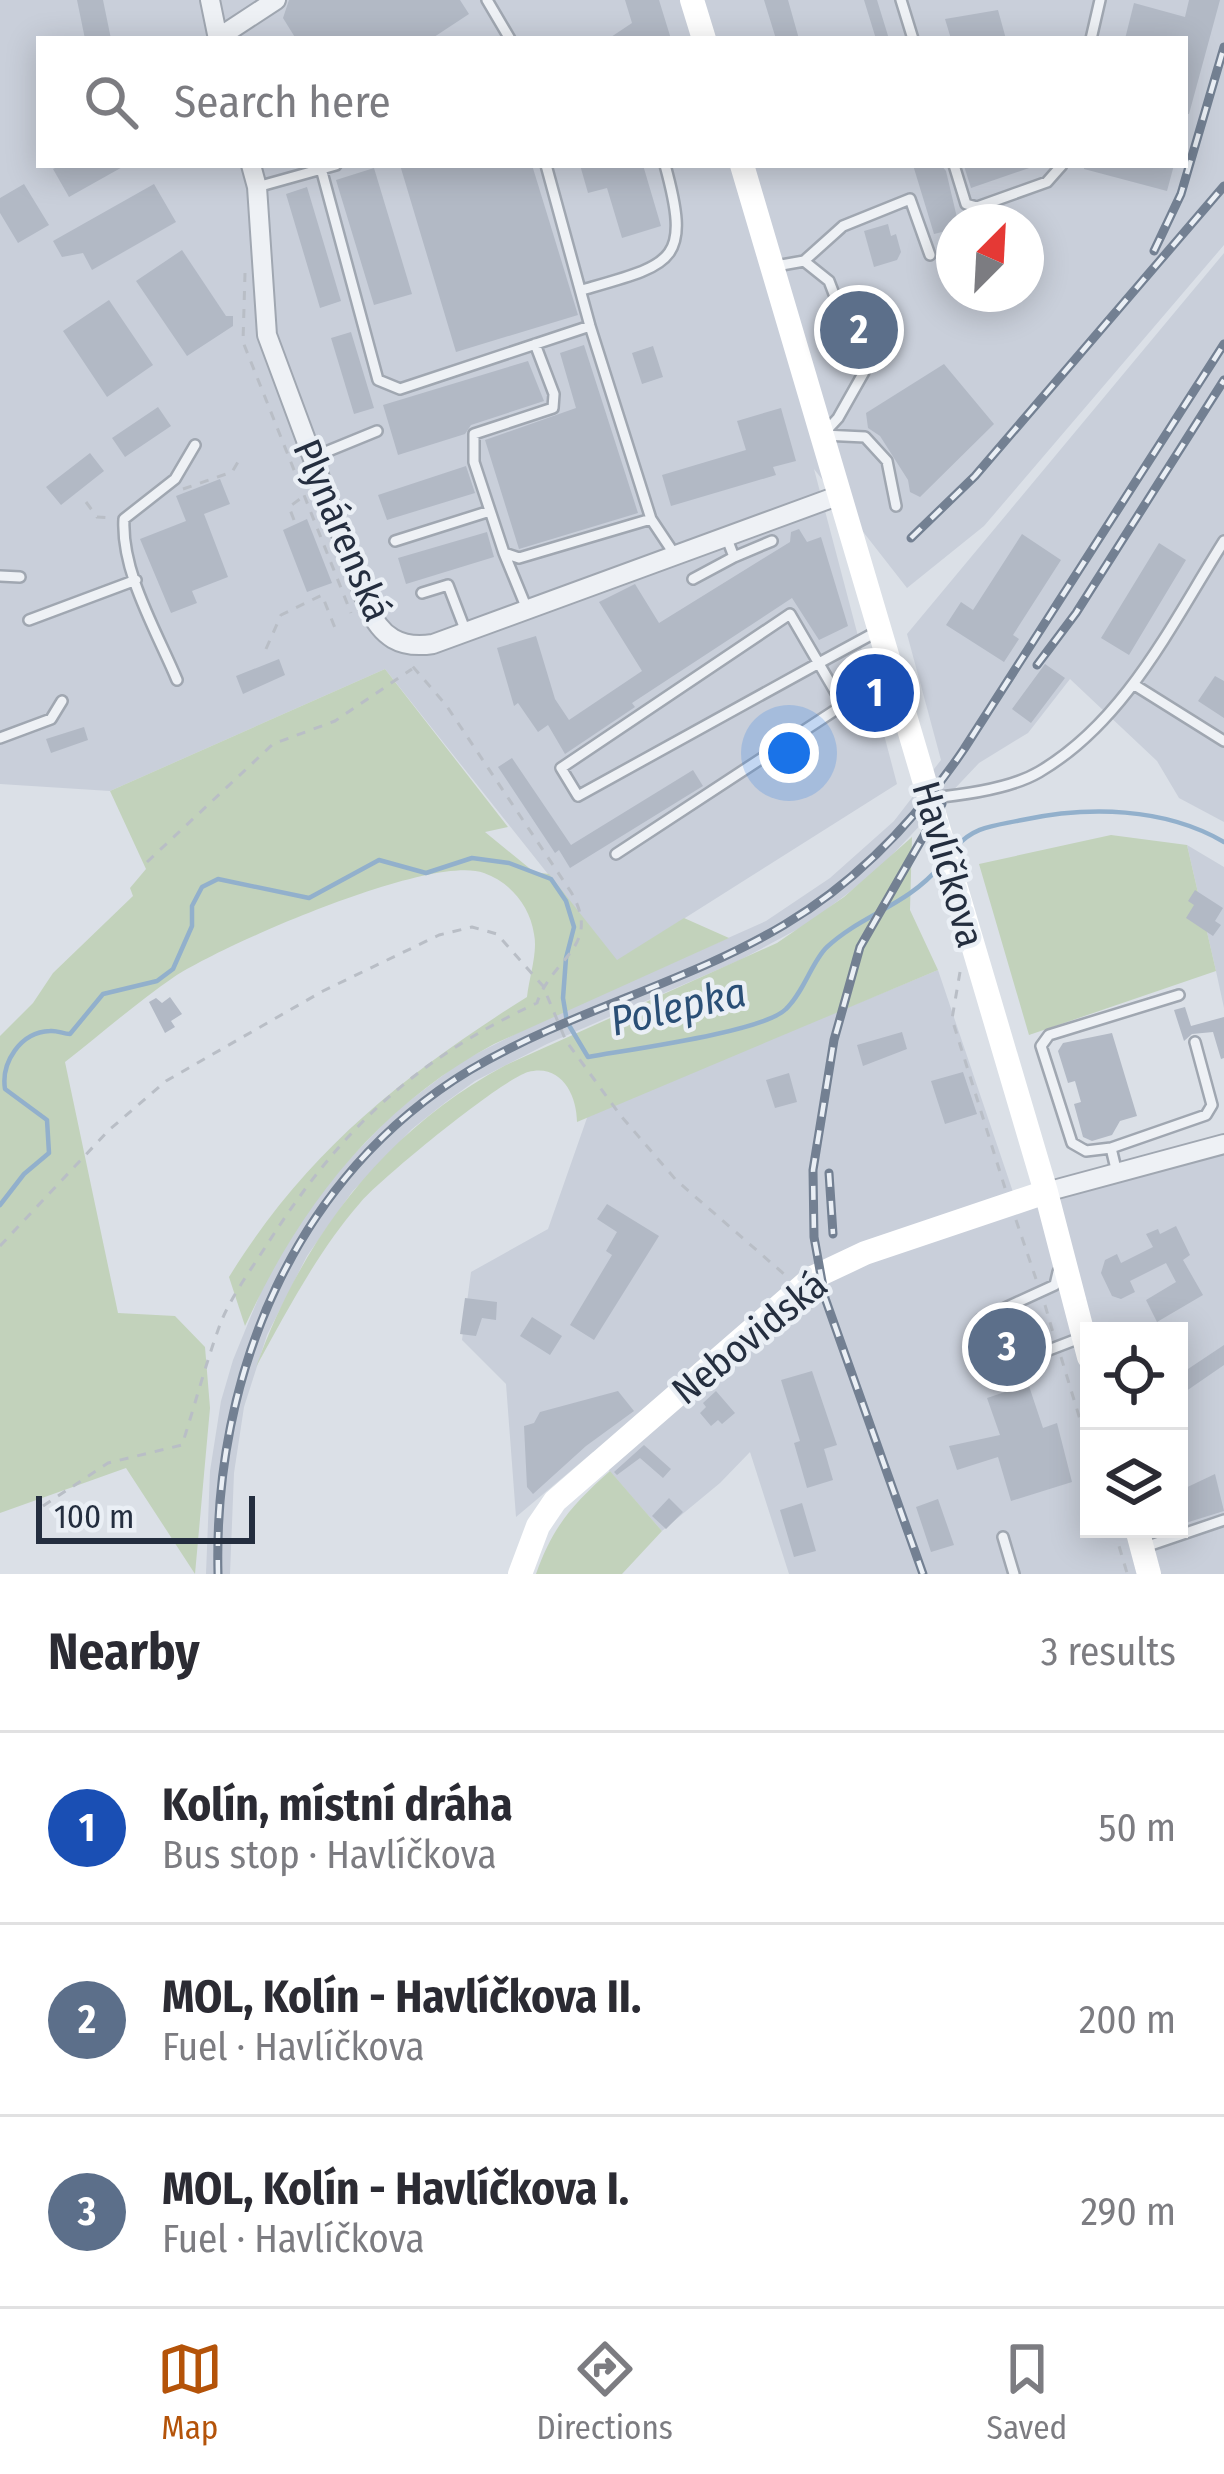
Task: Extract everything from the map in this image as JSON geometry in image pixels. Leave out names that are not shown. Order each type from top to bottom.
[{"type":"street","points":[[210,0],[217,36]]},
{"type":"street","points":[[222,36],[276,0]]},
{"type":"street","points":[[692,0],[703,36]]},
{"type":"street","name":"Plynárenská","points":[[254,168],[271,183],[267,334],[374,620],[392,640],[419,646],[466,632],[521,597],[668,546],[726,536],[840,495]]},
{"type":"street","name":"Havlíčkova","points":[[743,168],[1046,1192],[1080,1326]]},
{"type":"street","points":[[1046,1192],[1224,1144]]},
{"type":"street","name":"Nebovidská","points":[[520,1574],[538,1526],[555,1501],[795,1291],[853,1258],[1046,1192]]},
{"type":"street","points":[[1140,1539],[1149,1574]]},
{"type":"lane","points":[[487,0],[508,36]]},
{"type":"lane","points":[[901,0],[913,36]]},
{"type":"lane","points":[[1092,36],[1100,0]]},
{"type":"lane","points":[[271,183],[330,168]]},
{"type":"lane","points":[[547,168],[651,519],[668,546]]},
{"type":"lane","points":[[582,290],[655,266],[670,251],[679,237],[679,215],[666,168]]},
{"type":"lane","points":[[955,168],[966,204],[976,207],[1047,182],[1059,168]]},
{"type":"lane","points":[[322,172],[378,380],[400,388],[590,326]]},
{"type":"lane","points":[[772,267],[805,261],[843,226],[910,199],[930,256]]},
{"type":"lane","points":[[805,261],[830,281],[864,372],[838,418],[822,435]]},
{"type":"lane","points":[[521,597],[474,462],[473,434],[553,409],[554,394],[535,344]]},
{"type":"lane","points":[[311,458],[376,431]]},
{"type":"lane","points":[[822,435],[865,437],[887,461],[896,506]]},
{"type":"lane","points":[[177,680],[136,580],[123,538],[124,519],[175,478],[195,446]]},
{"type":"lane","points":[[395,541],[490,511]]},
{"type":"lane","points":[[504,553],[519,558],[651,519]]},
{"type":"lane","points":[[726,536],[734,557]]},
{"type":"lane","points":[[930,798],[1036,774],[1090,735],[1133,684],[1224,541]]},
{"type":"lane","points":[[692,579],[772,542]]},
{"type":"lane","points":[[0,576],[20,577]]},
{"type":"lane","points":[[28,620],[136,580]]},
{"type":"lane","points":[[422,593],[448,585],[466,632]]},
{"type":"lane","points":[[616,854],[842,705],[819,663],[790,614],[561,768],[578,796],[819,663],[879,630]]},
{"type":"lane","points":[[1133,684],[1224,741]]},
{"type":"lane","points":[[0,738],[51,718],[62,701]]},
{"type":"lane","points":[[1179,994],[1049,1035],[1041,1046],[1072,1143],[1086,1150],[1111,1148],[1206,1115],[1212,1105],[1195,1042]]},
{"type":"lane","points":[[1111,1148],[1117,1173]]},
{"type":"lane","points":[[1061,1261],[1055,1285],[981,1319],[994,1371],[1058,1347],[1080,1347]]},
{"type":"lane","points":[[1140,1539],[1224,1520]]},
{"type":"lane","points":[[1003,1537],[1014,1574]]},
{"type":"path","points":[[294,520],[289,506],[300,502],[304,494]]},
{"type":"path","points":[[266,649],[281,615],[322,596],[337,633]]},
{"type":"path","points":[[43,1506],[108,1463],[182,1445],[222,1319],[302,1190],[354,1127],[423,1067],[491,1024],[538,1003],[543,986],[580,939],[580,908],[458,722],[392,640]]},
{"type":"path","points":[[147,862],[273,744],[335,721],[413,668]]},
{"type":"path","points":[[0,1246],[109,1130],[166,1081],[323,991],[439,935],[472,927],[497,934],[543,986],[566,1041],[676,1180],[784,1274],[795,1291]]},
{"type":"path","points":[[961,969],[952,1018],[1083,1430]]},
{"type":"path","points":[[1117,1538],[1128,1574]]},
{"type":"shaded area","points":[[0,0],[1224,0],[1224,245],[984,526],[907,588],[814,469],[897,784],[617,961],[385,669],[110,791],[0,784]]},
{"type":"shaded area","points":[[1224,253],[1224,822],[1179,798],[1157,761],[1070,679],[1028,733],[979,763],[877,871],[809,923],[740,960],[547,1044],[475,1081],[446,1102],[412,1129],[352,1192],[307,1256],[267,1335],[244,1407],[234,1473],[230,1574],[206,1574],[210,1471],[233,1360],[267,1277],[333,1176],[396,1111],[462,1061],[766,921],[830,878],[894,821],[941,760],[907,634]]},
{"type":"shaded area","points":[[1187,845],[1224,867],[1224,1008],[1216,971]]},
{"type":"shaded area","points":[[938,970],[1013,1192],[1224,1141],[1224,1574],[789,1574],[750,1452],[662,1531],[593,1452],[516,1517],[506,1384],[462,1340],[471,1272],[548,1229],[588,1115]]},
{"type":"green space","points":[[385,669],[508,827],[485,832],[534,872],[549,874],[617,960],[684,918],[729,938],[494,1044],[413,1098],[378,1129],[317,1201],[245,1326],[229,1277],[259,1232],[360,1119],[439,1056],[527,997],[535,949],[532,924],[510,889],[484,873],[458,870],[420,876],[235,944],[174,977],[132,1008],[65,1062],[118,1313],[175,1316],[205,1347],[210,1408],[195,1574],[126,1468],[0,1513],[0,1036],[33,1003],[53,973],[133,896],[130,888],[146,869],[110,791]]},
{"type":"green space","points":[[1111,835],[1187,845],[1216,971],[1029,1035],[979,864]]},
{"type":"green space","points":[[912,837],[910,910],[938,970],[577,1122],[570,1092],[558,1077],[540,1070],[514,1079],[441,1132],[360,1203],[317,1261],[256,1367],[297,1275],[323,1232],[385,1155],[422,1122],[506,1065],[777,943],[844,897]]},
{"type":"green space","points":[[610,1471],[662,1531],[622,1574],[536,1574],[565,1517]]},
{"type":"building","points":[[77,0],[103,0],[110,36],[84,36]]},
{"type":"building","points":[[289,0],[460,0],[469,14],[436,36],[294,36],[283,18]]},
{"type":"building","points":[[625,0],[659,0],[670,36],[612,36],[632,23]]},
{"type":"building","points":[[764,0],[788,0],[798,36],[775,36]]},
{"type":"building","points":[[864,0],[877,0],[888,36],[875,36]]},
{"type":"building","points":[[1189,0],[1220,0],[1189,114],[1188,36],[1126,36],[1134,3],[1185,17]]},
{"type":"building","points":[[998,10],[1005,36],[950,36],[945,19]]},
{"type":"building","points":[[55,168],[121,168],[69,197]]},
{"type":"building","points":[[374,168],[412,294],[374,305],[336,180]]},
{"type":"building","points":[[401,168],[533,168],[578,315],[456,352]]},
{"type":"building","points":[[581,168],[644,168],[661,226],[622,238],[607,188],[588,193]]},
{"type":"building","points":[[914,168],[946,171],[954,204],[936,204],[936,234]]},
{"type":"building","points":[[965,168],[1029,168],[971,188]]},
{"type":"building","points":[[1084,168],[1173,168],[1167,191]]},
{"type":"building","points":[[24,184],[49,225],[18,243],[0,213],[0,198]]},
{"type":"building","points":[[154,184],[176,222],[92,270],[83,253],[62,257],[53,241]]},
{"type":"building","points":[[307,187],[341,301],[320,308],[286,194]]},
{"type":"building","points":[[888,224],[901,252],[897,260],[874,267],[864,231]]},
{"type":"building","points":[[182,250],[226,316],[233,316],[233,326],[187,356],[136,281]]},
{"type":"building","points":[[876,290],[889,333],[868,339],[870,348],[865,349],[850,311],[856,307],[852,297]]},
{"type":"building","points":[[109,300],[153,365],[107,397],[63,331]]},
{"type":"building","points":[[833,316],[848,355],[833,359],[821,320]]},
{"type":"building","points":[[351,332],[374,408],[354,414],[331,338]]},
{"type":"building","points":[[584,345],[638,513],[519,549],[485,440],[576,408],[560,353]]},
{"type":"building","points":[[653,346],[663,377],[642,384],[632,353]]},
{"type":"building","points":[[528,361],[544,401],[398,455],[383,405]]},
{"type":"building","points":[[944,364],[994,424],[920,497],[910,492],[908,480],[880,436],[868,428],[866,413]]},
{"type":"building","points":[[158,407],[171,426],[125,457],[112,438]]},
{"type":"building","points":[[781,408],[796,461],[773,467],[776,475],[671,506],[662,475],[746,450],[737,421]]},
{"type":"building","points":[[90,453],[104,471],[61,505],[46,487]]},
{"type":"building","points":[[466,466],[475,493],[387,520],[378,495]]},
{"type":"building","points":[[220,479],[230,504],[204,514],[228,577],[192,591],[197,603],[171,613],[140,539],[186,521],[176,496]]},
{"type":"building","points":[[307,519],[332,583],[307,592],[283,530]]},
{"type":"building","points":[[799,529],[807,542],[821,537],[848,626],[819,640],[792,598],[632,703],[635,707],[565,754],[548,725],[538,732],[518,703],[514,706],[497,648],[536,636],[555,699],[569,720],[642,671],[599,602],[635,584],[659,623],[790,542],[791,532]]},
{"type":"building","points":[[487,532],[494,557],[406,584],[398,558]]},
{"type":"building","points":[[1022,534],[1061,560],[1013,635],[1019,639],[1004,662],[946,625],[961,602],[973,610]]},
{"type":"building","points":[[1159,543],[1186,560],[1129,655],[1101,638]]},
{"type":"building","points":[[279,659],[285,675],[243,694],[236,676]]},
{"type":"building","points":[[1045,664],[1065,678],[1031,723],[1012,709]]},
{"type":"building","points":[[1215,676],[1224,681],[1224,718],[1198,701]]},
{"type":"building","points":[[84,727],[88,740],[51,753],[46,739]]},
{"type":"building","points":[[512,758],[571,845],[693,770],[703,786],[570,868],[498,767]]},
{"type":"building","points":[[1195,890],[1223,908],[1215,921],[1221,925],[1213,936],[1186,918],[1194,905],[1188,901]]},
{"type":"building","points":[[170,997],[182,1014],[165,1033],[149,1002],[156,998],[162,1003]]},
{"type":"building","points":[[1185,1007],[1191,1026],[1224,1017],[1224,1058],[1213,1032],[1192,1034],[1184,1041],[1174,1010]]},
{"type":"building","points":[[902,1032],[907,1049],[863,1066],[857,1045]]},
{"type":"building","points":[[1112,1033],[1137,1116],[1120,1121],[1112,1135],[1092,1141],[1083,1137],[1074,1104],[1081,1102],[1075,1081],[1068,1083],[1058,1051],[1063,1043]]},
{"type":"building","points":[[963,1072],[977,1114],[945,1124],[931,1081]]},
{"type":"building","points":[[789,1073],[797,1102],[775,1108],[766,1080]]},
{"type":"building","points":[[607,1204],[659,1236],[594,1340],[570,1325],[612,1255],[606,1251],[617,1232],[597,1219]]},
{"type":"building","points":[[1176,1226],[1190,1255],[1183,1260],[1203,1295],[1157,1322],[1146,1300],[1176,1282],[1166,1263],[1130,1281],[1135,1292],[1121,1299],[1112,1296],[1101,1273],[1105,1260],[1117,1254],[1121,1263],[1153,1247],[1146,1234],[1158,1229],[1160,1234]]},
{"type":"building","points":[[465,1298],[497,1302],[496,1320],[482,1318],[476,1336],[460,1334]]},
{"type":"building","points":[[532,1317],[562,1336],[550,1355],[520,1336]]},
{"type":"building","points":[[1012,1326],[1020,1351],[1000,1359],[993,1332]]},
{"type":"building","points":[[1224,1345],[1224,1365],[1188,1390],[1188,1369]]},
{"type":"building","points":[[812,1371],[837,1445],[824,1449],[833,1480],[807,1488],[794,1443],[800,1441],[781,1380]]},
{"type":"building","points":[[1027,1380],[1043,1428],[1057,1423],[1072,1482],[1011,1501],[998,1457],[957,1470],[949,1446],[1000,1435],[987,1398],[1005,1392],[1003,1386]]},
{"type":"building","points":[[618,1391],[634,1411],[533,1494],[527,1487],[524,1426],[534,1423],[540,1412]]},
{"type":"building","points":[[716,1391],[735,1413],[711,1426],[700,1413]]},
{"type":"building","points":[[644,1445],[671,1469],[663,1478],[640,1458],[617,1475],[614,1472]]},
{"type":"building","points":[[1215,1474],[1224,1511],[1188,1522],[1188,1487]]},
{"type":"building","points":[[669,1498],[683,1512],[666,1529],[652,1516]]},
{"type":"building","points":[[938,1499],[954,1545],[931,1552],[916,1507]]},
{"type":"building","points":[[802,1503],[816,1551],[794,1557],[780,1510]]},
{"type":"waterway","name":"Polepka","points":[[955,848],[977,831],[994,826],[1047,815],[1099,812],[1151,816],[1224,842]]},
{"type":"waterway","name":"Polepka","points":[[0,1205],[24,1174],[49,1153],[47,1120],[5,1089],[6,1069],[15,1051],[39,1033],[70,1034],[103,994],[157,981],[173,969],[192,926],[192,906],[202,887],[218,879],[309,898],[379,860],[426,873],[472,858],[509,863],[551,879],[566,901],[574,927],[563,998],[567,1022],[588,1057],[723,1032],[772,1017],[792,1002],[827,947],[914,891],[940,866]]},
{"type":"railway","points":[[1154,251],[1181,194],[1224,47]]},
{"type":"railway","points":[[911,538],[975,476],[1224,186]]},
{"type":"railway","points":[[218,1574],[220,1500],[249,1355],[276,1288],[312,1224],[356,1166],[408,1114],[470,1070],[547,1031],[746,946],[811,908],[861,869],[926,800],[964,749],[1224,344]]},
{"type":"railway","points":[[1037,665],[1076,613],[1224,380]]},
{"type":"railway","points":[[923,1574],[825,1298],[814,1237],[813,1170],[834,1040],[860,947],[942,804]]},
{"type":"railway","points":[[829,1173],[833,1234]]},
{"type":"place","name":"MOL, Kolín - Havlíčkova II.","points":[[859,330]]},
{"type":"place","name":"Kolín, místní dráha","points":[[875,693]]},
{"type":"place","name":"MOL, Kolín - Havlíčkova I.","points":[[1007,1347]]}]
